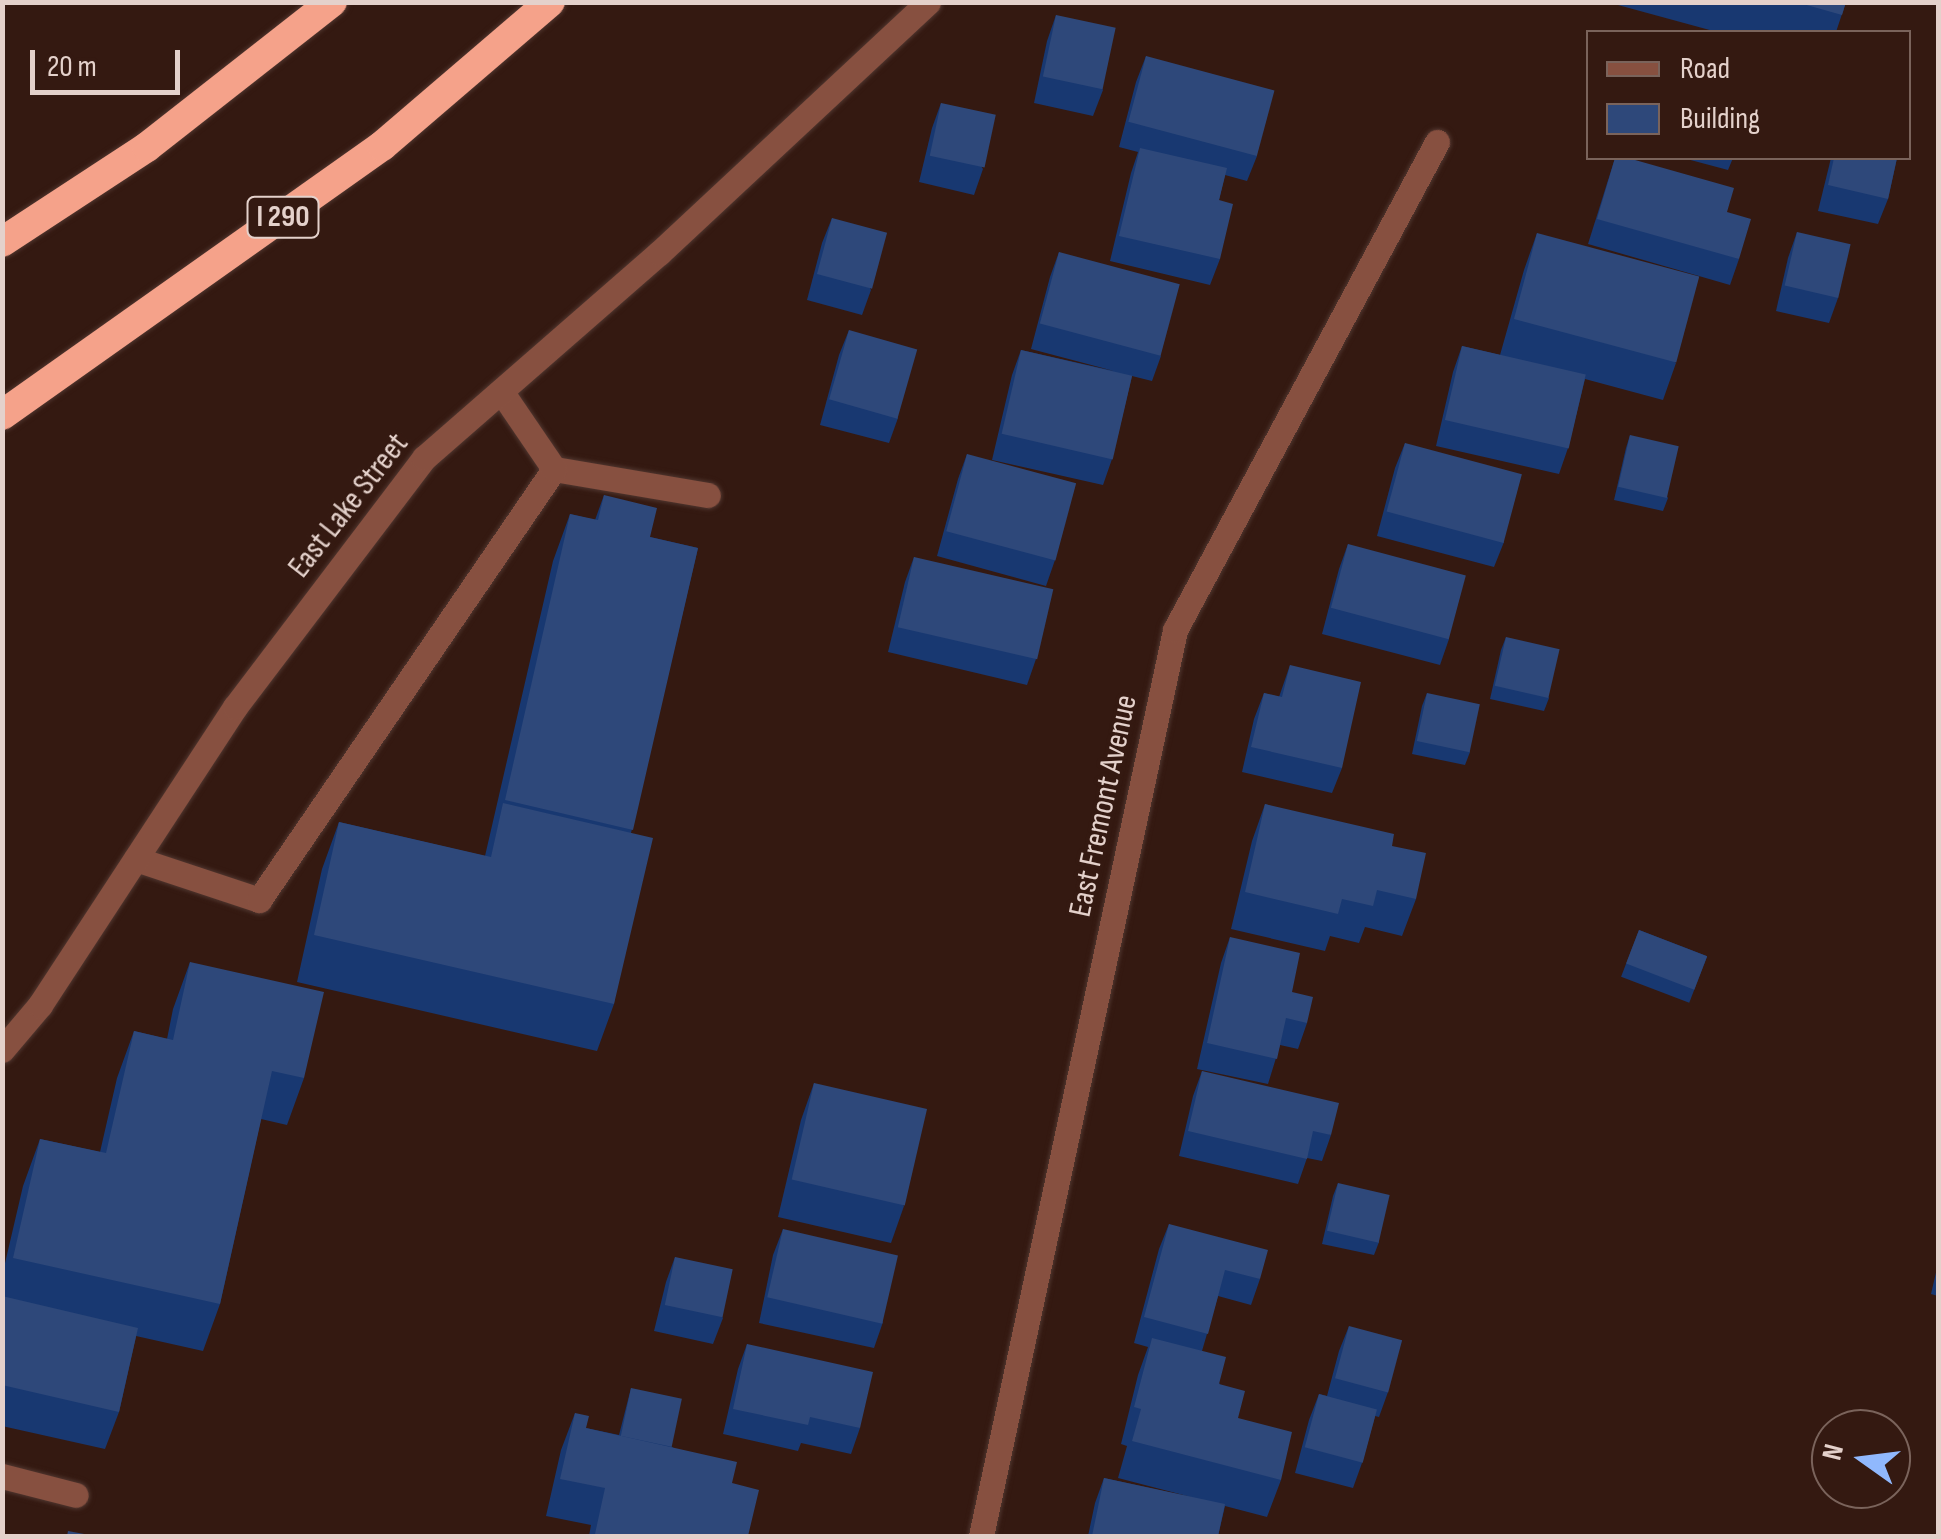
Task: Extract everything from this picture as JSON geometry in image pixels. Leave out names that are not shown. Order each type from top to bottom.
[{"type":"highway","points":[[2,242],[147,147],[332,2]]},
{"type":"highway","name":"I 290","points":[[2,415],[382,146],[550,2]]},
{"type":"street","name":"East Lake Street","points":[[2,1050],[136,859],[235,707],[424,458],[928,2]]},
{"type":"street","name":"East Fremont Avenue","points":[[981,1536],[1175,630],[1437,142]]},
{"type":"street","points":[[501,391],[554,468],[708,495]]},
{"type":"street","points":[[136,859],[260,900],[554,468]]},
{"type":"street","points":[[2,1476],[76,1495]]},
{"type":"building","points":[[1796,2],[1846,2],[1842,15]]},
{"type":"building","points":[[1056,15],[1116,28],[1103,89],[1043,77]]},
{"type":"building","points":[[1146,56],[1274,90],[1257,156],[1128,122]]},
{"type":"building","points":[[941,103],[996,115],[985,167],[930,156]]},
{"type":"building","points":[[1140,148],[1227,168],[1219,200],[1233,204],[1220,259],[1119,236]]},
{"type":"building","points":[[1614,160],[1635,160],[1734,188],[1727,212],[1751,219],[1739,259],[1597,219]]},
{"type":"building","points":[[1834,160],[1897,160],[1888,199],[1828,185]]},
{"type":"building","points":[[832,218],[887,233],[872,289],[817,274]]},
{"type":"building","points":[[1797,232],[1851,244],[1838,298],[1785,286]]},
{"type":"building","points":[[1537,233],[1699,276],[1676,362],[1514,319]]},
{"type":"building","points":[[1059,252],[1180,284],[1161,356],[1040,323]]},
{"type":"building","points":[[849,330],[917,350],[897,419],[829,399]]},
{"type":"building","points":[[1462,346],[1586,375],[1569,449],[1445,420]]},
{"type":"building","points":[[1021,350],[1132,376],[1113,459],[1002,434]]},
{"type":"building","points":[[1630,435],[1679,446],[1667,498],[1618,487]]},
{"type":"building","points":[[1405,443],[1522,474],[1504,543],[1387,512]]},
{"type":"building","points":[[967,454],[1076,483],[1055,561],[946,531]]},
{"type":"building","points":[[604,495],[657,508],[650,537],[698,548],[633,830],[505,800],[570,514],[598,520]]},
{"type":"building","points":[[1348,544],[1466,576],[1449,639],[1331,608]]},
{"type":"building","points":[[914,557],[1053,589],[1037,659],[898,627]]},
{"type":"building","points":[[1506,637],[1560,649],[1548,698],[1495,686]]},
{"type":"building","points":[[1290,665],[1361,682],[1342,768],[1251,747],[1264,693],[1282,697]]},
{"type":"building","points":[[1427,693],[1480,704],[1470,752],[1417,741]]},
{"type":"building","points":[[503,803],[653,838],[614,1004],[314,935],[339,822],[491,857]]},
{"type":"building","points":[[1265,804],[1394,834],[1392,846],[1426,853],[1416,899],[1377,890],[1373,906],[1342,899],[1338,914],[1245,892]]},
{"type":"building","points":[[1639,930],[1707,956],[1694,990],[1626,964]]},
{"type":"building","points":[[1230,937],[1300,953],[1292,992],[1313,997],[1307,1023],[1286,1018],[1277,1059],[1207,1043]]},
{"type":"building","points":[[190,962],[324,992],[304,1078],[272,1071],[220,1304],[13,1258],[40,1139],[106,1153],[134,1031],[173,1040]]},
{"type":"building","points":[[1202,1071],[1339,1103],[1331,1135],[1313,1131],[1307,1159],[1188,1131]]},
{"type":"building","points":[[814,1083],[927,1109],[905,1206],[792,1179]]},
{"type":"building","points":[[1338,1183],[1390,1195],[1379,1243],[1327,1231]]},
{"type":"building","points":[[1169,1224],[1268,1250],[1260,1279],[1225,1270],[1208,1334],[1144,1317]]},
{"type":"building","points":[[783,1229],[898,1256],[882,1324],[767,1297]]},
{"type":"building","points":[[675,1257],[733,1269],[723,1317],[665,1305]]},
{"type":"building","points":[[2,1296],[138,1328],[119,1412],[2,1385]]},
{"type":"building","points":[[1349,1326],[1402,1340],[1388,1392],[1335,1378]]},
{"type":"building","points":[[1152,1338],[1226,1357],[1219,1384],[1245,1391],[1238,1418],[1292,1432],[1281,1480],[1132,1441],[1141,1409],[1134,1407]]},
{"type":"building","points":[[747,1344],[873,1372],[860,1428],[810,1417],[808,1425],[733,1409]]},
{"type":"building","points":[[631,1388],[682,1399],[672,1447],[621,1436]]},
{"type":"building","points":[[1319,1394],[1377,1410],[1363,1463],[1305,1447]]},
{"type":"building","points":[[575,1413],[589,1416],[586,1428],[737,1462],[732,1483],[759,1490],[748,1536],[595,1534],[605,1488],[560,1479]]},
{"type":"building","points":[[1104,1478],[1225,1504],[1218,1536],[1092,1536]]},
{"type":"building","points":[[68,1531],[95,1536],[67,1536]]}]
